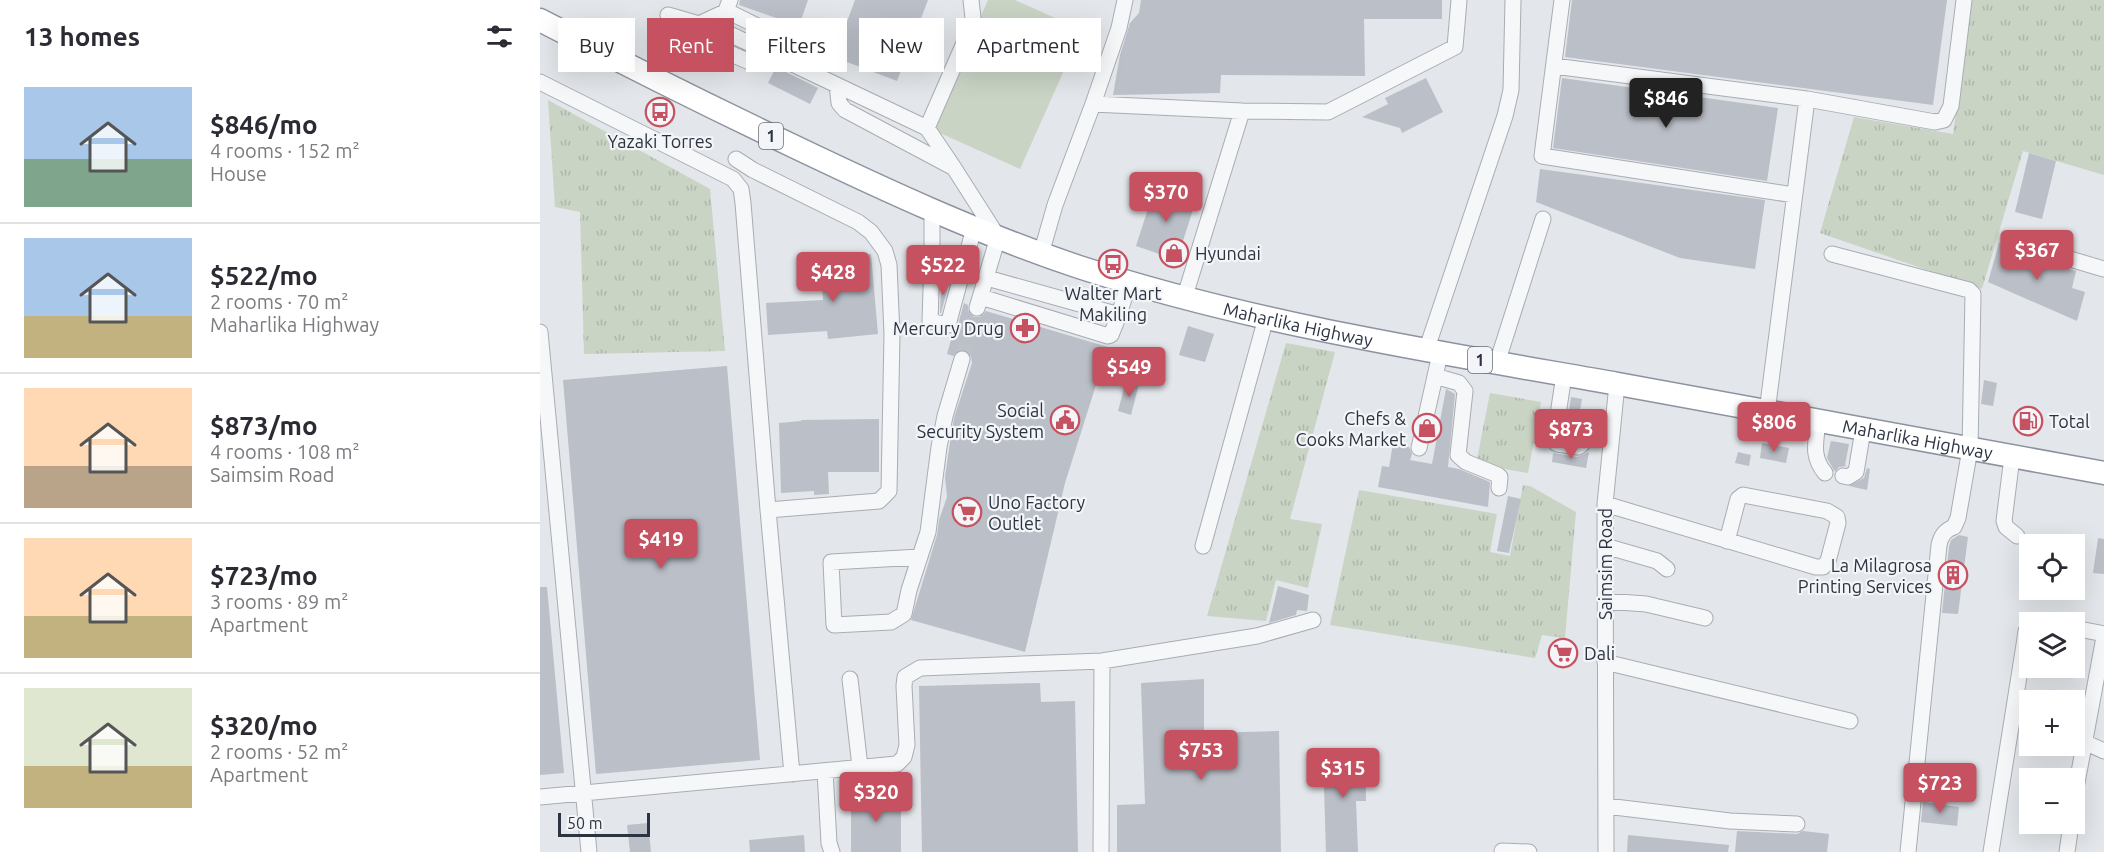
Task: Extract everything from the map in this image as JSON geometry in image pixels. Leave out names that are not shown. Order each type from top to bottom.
[{"type":"highway","name":"Maharlika Highway","points":[[540,21],[873,185],[1041,254],[1184,299],[1433,352],[2104,473]]},
{"type":"street","points":[[927,128],[971,27],[973,18],[971,0]]},
{"type":"street","points":[[1041,254],[1055,205],[1119,28],[1125,0]]},
{"type":"street","points":[[1093,104],[1242,111],[1328,112],[1455,47],[1459,0]]},
{"type":"street","points":[[1419,448],[1435,376],[1433,352],[1505,116],[1510,90],[1513,0]]},
{"type":"street","points":[[1562,0],[1542,156],[1794,195]]},
{"type":"street","points":[[1554,66],[1807,99],[1935,122],[1944,120],[1951,106],[1964,0]]},
{"type":"street","points":[[708,18],[729,5]]},
{"type":"street","points":[[729,5],[719,29],[746,42]]},
{"type":"street","points":[[729,5],[752,18]]},
{"type":"street","points":[[668,15],[678,18]]},
{"type":"street","points":[[810,72],[927,128],[998,237],[979,303],[1108,336],[1111,335],[1119,315],[1129,282]]},
{"type":"street","points":[[540,82],[733,179],[741,189],[792,774]]},
{"type":"street","points":[[837,85],[839,103],[845,110],[954,168]]},
{"type":"street","points":[[1767,412],[1807,99]]},
{"type":"street","points":[[1184,299],[1242,111]]},
{"type":"street","points":[[736,159],[753,170],[858,222],[871,232],[885,251],[889,265],[892,334],[889,491],[879,501],[768,510]]},
{"type":"street","points":[[932,210],[930,321],[948,325],[974,228]]},
{"type":"street","points":[[1497,363],[1543,219]]},
{"type":"street","points":[[2022,245],[2104,269]]},
{"type":"street","points":[[1832,254],[1970,290],[1973,294],[1970,449],[1958,518],[1954,527],[1948,529],[1940,537],[1908,852]]},
{"type":"street","points":[[932,259],[963,269]]},
{"type":"street","points":[[987,278],[1119,315]]},
{"type":"street","points":[[1203,546],[1266,318]]},
{"type":"street","points":[[540,332],[589,852]]},
{"type":"street","points":[[920,557],[831,561],[834,625],[891,622],[904,614],[909,590],[920,557],[928,532],[943,426],[962,359]]},
{"type":"street","points":[[1564,375],[1554,441],[1557,444],[1578,447],[1584,443],[1588,426],[1592,423],[1612,427]]},
{"type":"street","points":[[1435,376],[1459,383],[1465,391],[1458,455],[1466,462],[1498,475],[1500,477],[1499,489]]},
{"type":"street","name":"Saimsim Road","points":[[1606,852],[1605,504],[1617,384]]},
{"type":"street","points":[[1818,422],[1815,455],[1819,466],[1825,473]]},
{"type":"street","points":[[1843,476],[1848,477],[1856,472],[1863,430]]},
{"type":"street","points":[[2012,457],[2004,521],[2006,527],[2017,536]]},
{"type":"street","points":[[1605,504],[1727,541],[1816,567],[1823,567],[1828,561],[1838,523],[1837,517],[1827,512],[1743,495],[1738,499],[1727,541]]},
{"type":"street","points":[[1605,546],[1657,561],[1667,570]]},
{"type":"street","points":[[1605,601],[1646,604],[1705,618]]},
{"type":"street","points":[[540,797],[897,764],[904,757],[907,745],[905,678],[920,668],[1102,661],[1257,636],[1313,620]]},
{"type":"street","points":[[2085,631],[2104,636],[2102,661],[2085,738]]},
{"type":"street","points":[[1605,659],[1677,672]]},
{"type":"street","points":[[1605,659],[1850,721]]},
{"type":"street","points":[[1101,852],[1102,661]]},
{"type":"street","points":[[1991,852],[2019,676]]},
{"type":"street","points":[[850,679],[860,767]]},
{"type":"street","points":[[2085,742],[2104,751]]},
{"type":"street","points":[[825,771],[829,843],[832,852]]},
{"type":"street","points":[[1606,806],[1730,821],[1797,824]]},
{"type":"street","points":[[2067,852],[2070,834]]},
{"type":"street","points":[[1502,851],[1529,852]]},
{"type":"green space","points":[[988,0],[1015,0],[1055,18],[980,18]]},
{"type":"green space","points":[[1972,0],[2104,0],[2104,175],[2023,151],[1982,289],[1820,233],[1854,117],[1953,134]]},
{"type":"green space","points":[[956,72],[1063,72],[1020,169],[931,129]]},
{"type":"green space","points":[[548,100],[710,189],[725,351],[584,354],[580,212],[555,207]]},
{"type":"green space","points":[[1286,343],[1335,352],[1290,519],[1322,524],[1308,588],[1276,580],[1266,621],[1207,616]]},
{"type":"green space","points":[[1490,393],[1541,402],[1528,473],[1476,464]]},
{"type":"green space","points":[[1523,485],[1530,486],[1576,512],[1565,638],[1542,635],[1535,658],[1330,625],[1359,490],[1497,514],[1490,552],[1510,556]]},
{"type":"building","points":[[740,0],[808,0],[802,18],[776,18],[739,5]]},
{"type":"building","points":[[855,0],[928,0],[921,18],[859,18],[859,67],[847,62],[847,22]]},
{"type":"building","points":[[1141,0],[1442,0],[1442,19],[1364,19],[1365,76],[1221,75],[1220,93],[1113,95],[1120,55],[1130,23],[1139,13]]},
{"type":"building","points":[[1572,0],[1947,0],[1933,105],[1565,57]]},
{"type":"building","points":[[774,72],[786,72],[818,88],[810,104],[768,83]]},
{"type":"building","points":[[873,72],[900,72],[897,81]]},
{"type":"building","points":[[1426,78],[1443,112],[1402,133],[1400,128],[1362,117],[1388,104],[1385,98]]},
{"type":"building","points":[[1562,78],[1778,108],[1767,181],[1553,148]]},
{"type":"building","points":[[2029,153],[2056,161],[2042,219],[2015,212]]},
{"type":"building","points":[[1540,169],[1765,200],[1755,269],[1680,258],[1536,202]]},
{"type":"building","points":[[1155,187],[1196,200],[1177,260],[1136,246]]},
{"type":"building","points":[[1999,243],[2013,247],[2019,254],[2076,271],[2072,288],[2085,292],[2077,321],[1988,282]]},
{"type":"building","points":[[871,254],[878,334],[828,339],[827,331],[768,335],[766,303],[823,300],[820,259]]},
{"type":"building","points":[[941,285],[948,287],[940,313]]},
{"type":"building","points":[[964,303],[968,305],[968,311],[974,317],[980,317],[986,311],[1108,347],[1065,483],[1025,652],[911,620],[947,497],[945,477],[954,418],[972,363],[971,356],[965,350],[959,350],[953,356],[947,354]]},
{"type":"building","points":[[1188,326],[1214,334],[1205,362],[1179,355]]},
{"type":"building","points":[[727,366],[760,760],[596,774],[563,380]]},
{"type":"building","points":[[1984,380],[1997,383],[1993,406],[1981,404]]},
{"type":"building","points":[[1126,381],[1139,384],[1131,415],[1118,411]]},
{"type":"building","points":[[1446,389],[1455,394],[1448,467],[1459,469],[1490,482],[1488,507],[1378,487],[1382,466],[1389,467],[1393,444],[1409,447],[1412,454],[1410,460],[1432,464]]},
{"type":"building","points":[[1571,397],[1582,399],[1575,437],[1565,435]]},
{"type":"building","name":"Total","points":[[2024,407],[2037,410],[2032,435],[2018,432]]},
{"type":"building","points":[[879,419],[879,472],[828,472],[829,494],[814,495],[814,491],[781,493],[779,423],[801,420]]},
{"type":"building","points":[[1831,441],[1849,444],[1845,465],[1847,466],[1839,467],[1835,472],[1827,458]]},
{"type":"building","points":[[1762,443],[1789,448],[1786,463],[1760,458]]},
{"type":"building","points":[[1589,452],[1586,468],[1552,462],[1553,453],[1577,457]]},
{"type":"building","points":[[1738,452],[1751,455],[1749,466],[1735,463]]},
{"type":"building","points":[[1867,468],[1870,469],[1867,490],[1849,486],[1864,478]]},
{"type":"building","points":[[1508,496],[1521,499],[1509,553],[1497,551]]},
{"type":"building","points":[[1959,535],[1968,537],[1958,614],[1942,613],[1949,547],[1951,540]]},
{"type":"building","points":[[2098,538],[2104,539],[2104,574],[2093,573]]},
{"type":"building","points":[[1278,586],[1309,595],[1307,611],[1297,610],[1296,615],[1269,623]]},
{"type":"building","points":[[540,587],[547,587],[564,773],[540,775]]},
{"type":"building","points":[[1204,679],[1204,733],[1279,731],[1281,852],[1117,852],[1117,805],[1145,804],[1141,683]]},
{"type":"building","points":[[1040,683],[1041,702],[1075,701],[1078,852],[922,852],[919,686]]},
{"type":"building","points":[[1365,751],[1366,801],[1356,801],[1358,852],[1326,852],[1323,753]]},
{"type":"building","points":[[851,794],[901,794],[901,852],[851,852]]},
{"type":"building","points":[[1923,802],[1959,807],[1957,826],[1921,822]]},
{"type":"building","points":[[648,823],[651,852],[630,852],[627,825]]},
{"type":"building","points":[[1737,831],[1797,834],[1803,831],[1829,834],[1827,852],[1735,852]]},
{"type":"building","points":[[804,835],[805,852],[750,852],[749,840]]},
{"type":"building","points":[[1628,835],[1729,845],[1728,852],[1627,852]]},
{"type":"tunnel","points":[[962,359],[977,308]]},
{"type":"place","name":"Yazaki Torres","points":[[660,112]]},
{"type":"place","name":"Hyundai","points":[[1174,253]]},
{"type":"place","name":"Walter Mart Makiling","points":[[1113,264]]},
{"type":"place","name":"Mercury Drug","points":[[1025,328]]},
{"type":"place","name":"Social Security System","points":[[1065,420]]},
{"type":"place","name":"Total","points":[[2028,421]]},
{"type":"place","name":"Chefs & Cooks Market","points":[[1427,428]]},
{"type":"place","name":"Uno Factory Outlet","points":[[967,512]]},
{"type":"place","name":"La Milagrosa Printing Services","points":[[1953,575]]},
{"type":"place","name":"Dali","points":[[1563,653]]}]
